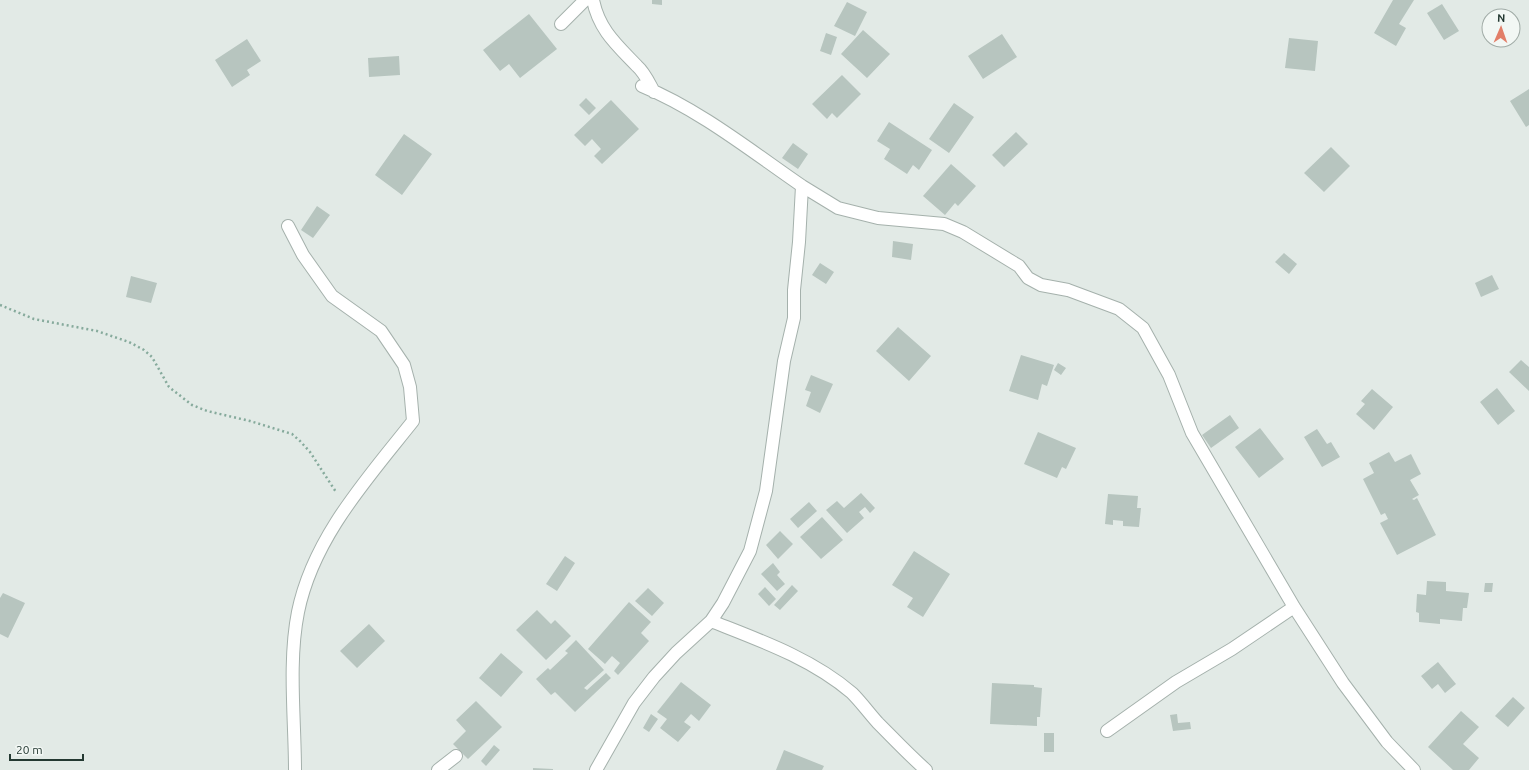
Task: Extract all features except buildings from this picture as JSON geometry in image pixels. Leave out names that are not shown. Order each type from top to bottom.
[{"type":"street","points":[[561,24],[585,0]]},
{"type":"street","points":[[593,0],[599,19],[618,48],[638,66],[654,92]]},
{"type":"street","points":[[642,86],[712,124],[802,186],[838,208],[878,218],[944,224],[963,232],[1019,266],[1028,278],[1041,285],[1068,290],[1119,309],[1143,328],[1168,375],[1192,433],[1294,607],[1343,683],[1387,742],[1414,770]]},
{"type":"street","points":[[596,770],[634,703],[676,653],[711,621],[723,603],[750,551],[766,491],[784,361],[794,318],[794,290],[799,242],[802,186]]},
{"type":"street","points":[[288,226],[303,255],[332,296],[381,331],[404,365],[410,387],[413,421],[345,508],[312,570],[298,612],[293,662],[295,770]]},
{"type":"street","points":[[1107,731],[1176,682],[1232,649],[1294,607]]},
{"type":"street","points":[[711,621],[775,647],[806,662],[830,677],[857,698],[895,740],[926,770]]},
{"type":"street","points":[[438,770],[456,756]]},
{"type":"path","points":[[0,305],[34,320],[97,331],[129,342],[144,350],[152,357],[169,387],[192,405],[207,411],[250,421],[292,434],[318,462],[345,508]]}]
